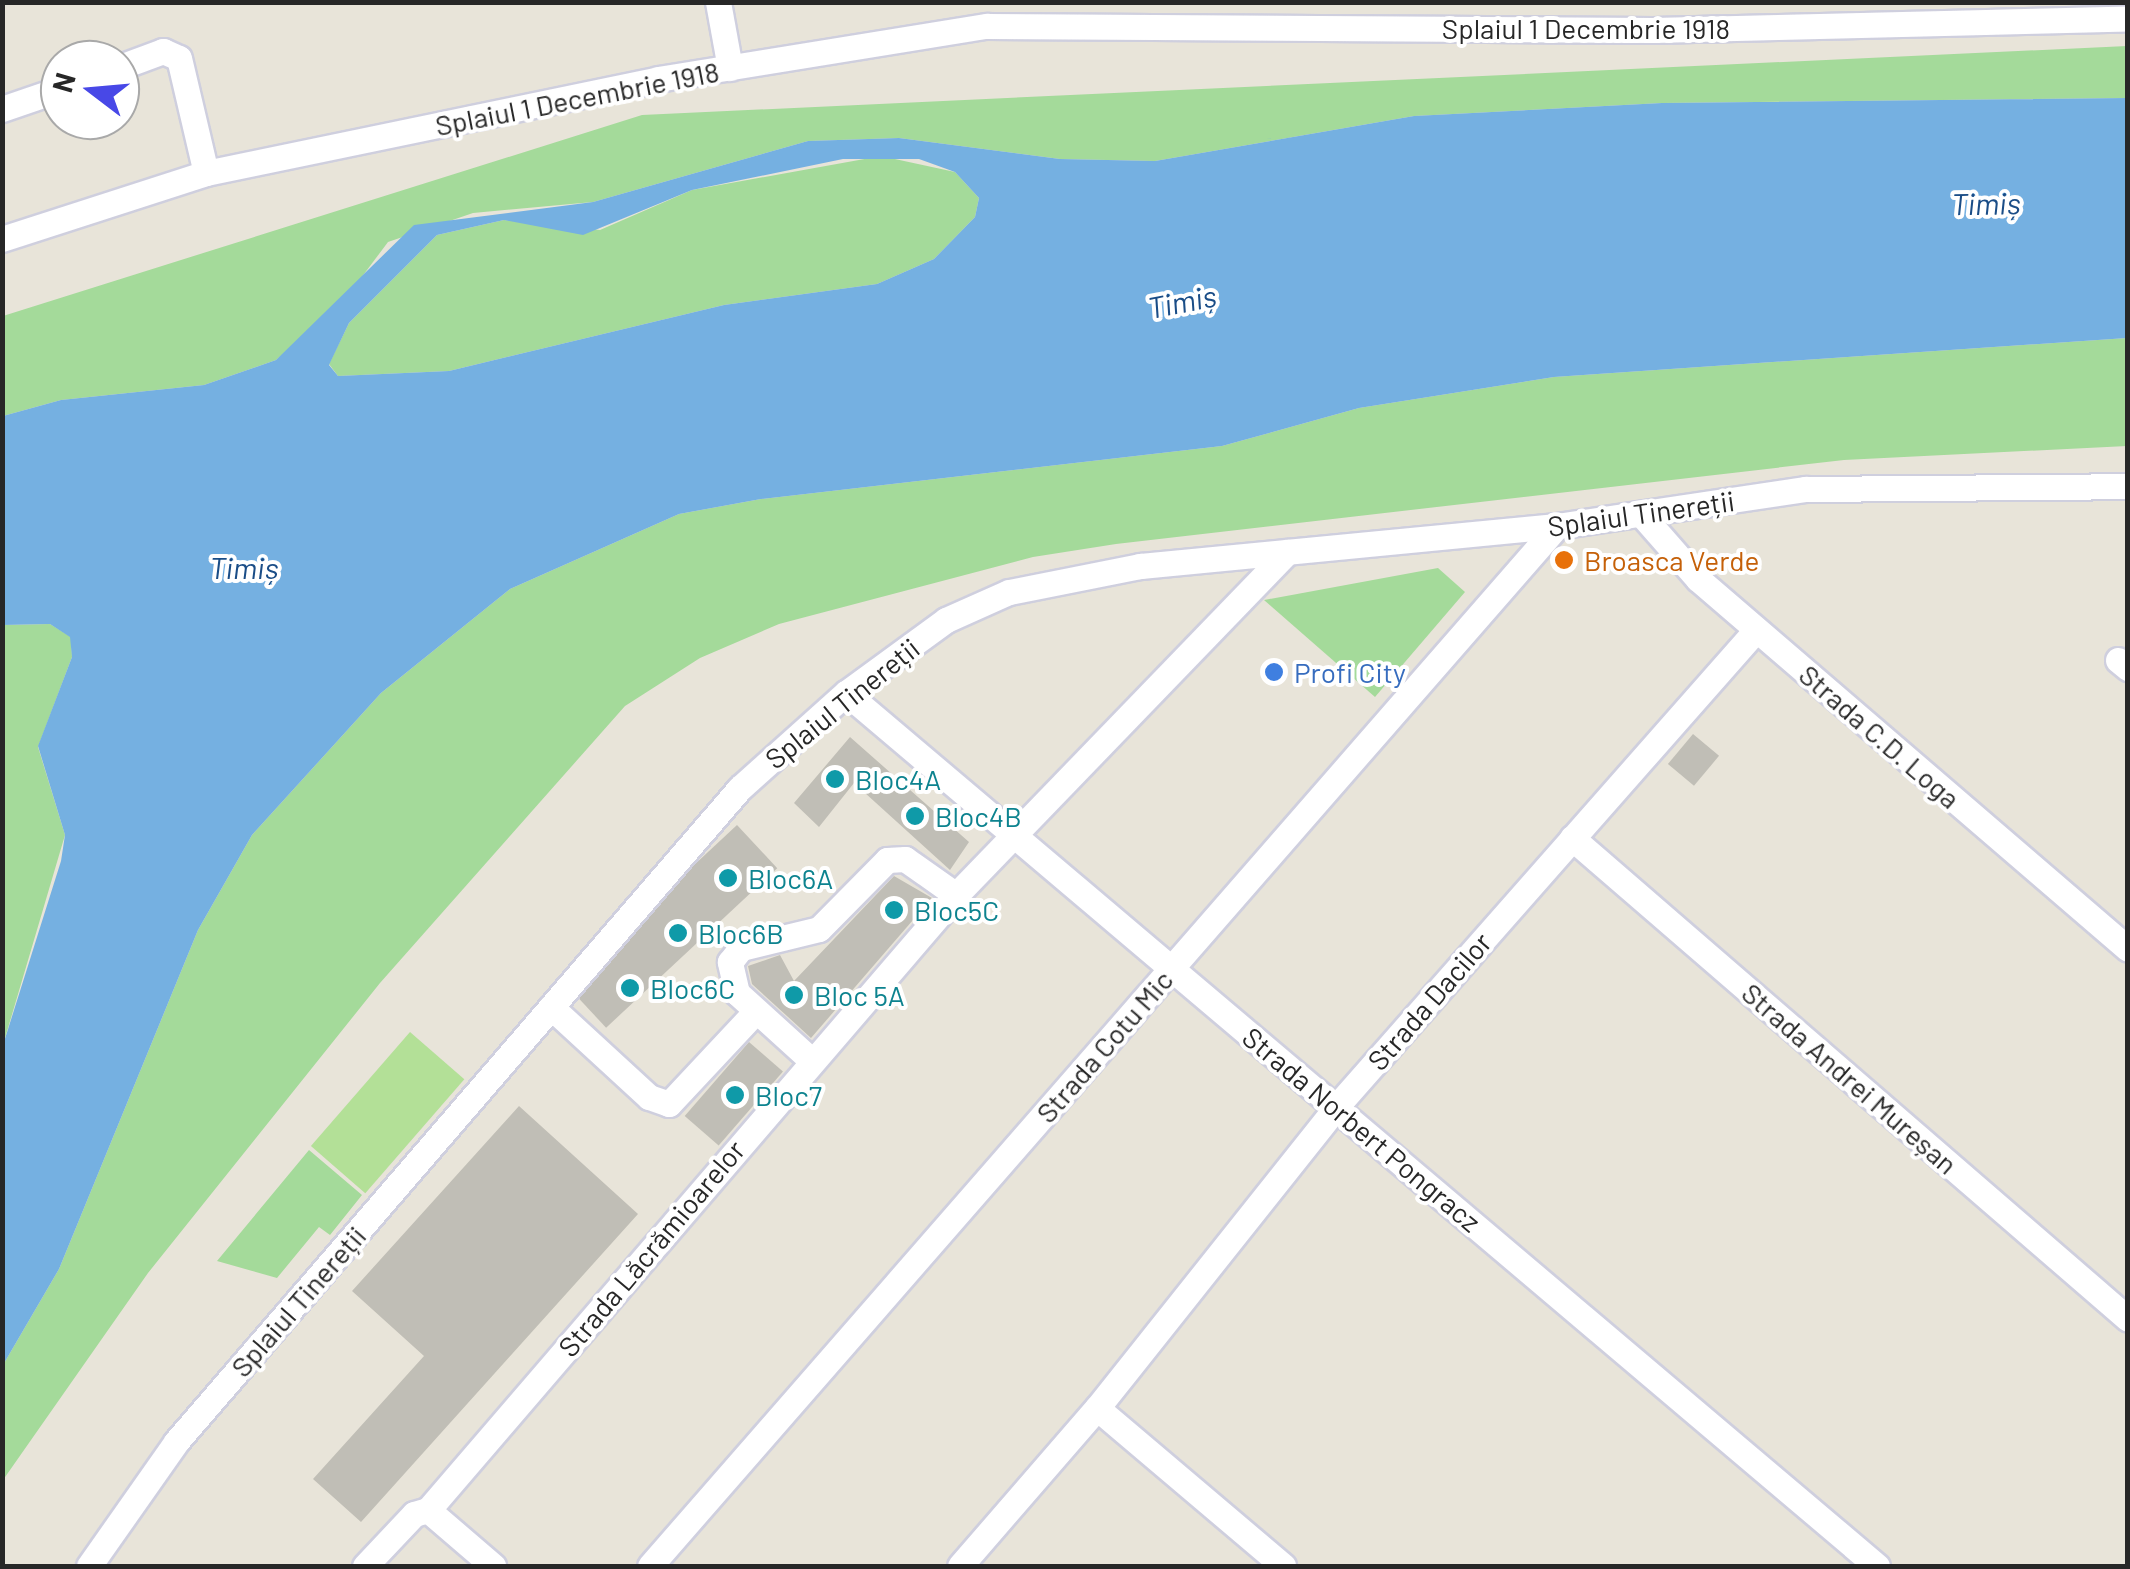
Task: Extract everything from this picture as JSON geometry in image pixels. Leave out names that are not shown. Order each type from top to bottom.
[{"type":"street","points":[[718,2],[730,68]]},
{"type":"street","name":"Splaiul 1 Decembrie 1918","points":[[2,239],[206,173],[730,68],[987,26],[1164,15],[1653,30],[2128,18]]},
{"type":"street","points":[[140,60],[163,51],[180,58],[206,173]]},
{"type":"street","points":[[2,109],[40,95]]},
{"type":"street","name":"Splaiul Tinereții","points":[[88,1566],[176,1442],[740,788],[846,693],[946,620],[1009,592],[1140,566],[1557,526],[1867,484],[2128,486]]},
{"type":"street","name":"Strada C.D. Loga","points":[[1641,514],[1756,630],[2128,949]]},
{"type":"street","name":"Strada Cotu Mic","points":[[650,1566],[1557,526]]},
{"type":"street","name":"Strada Lăcrămioarelor","points":[[365,1566],[414,1514],[428,1510],[811,1060],[1012,833],[1287,552]]},
{"type":"street","name":"Strada Dacilor","points":[[960,1566],[1097,1408],[1336,1106],[1756,630]]},
{"type":"street","name":"Strada Norbert Pongracz","points":[[846,693],[1877,1566]]},
{"type":"street","name":"Strada Andrei Mureșan","points":[[1572,838],[2128,1319]]},
{"type":"street","points":[[811,1060],[756,1012],[729,980],[741,948],[819,929],[887,860],[905,859],[956,895]]},
{"type":"street","points":[[551,1007],[658,1104],[680,1097],[756,1012]]},
{"type":"street","points":[[1097,1408],[1283,1566]]},
{"type":"street","points":[[428,1510],[493,1566]]},
{"type":"green space","points":[[2127,46],[2127,98],[1662,103],[1414,116],[1155,161],[1060,159],[899,138],[808,141],[593,202],[473,213],[388,242],[343,302],[276,360],[204,385],[61,400],[3,416],[3,316],[642,115]]},
{"type":"green space","points":[[881,156],[955,172],[979,198],[975,217],[934,259],[877,284],[724,305],[449,371],[338,376],[329,364],[349,323],[437,235],[504,220],[600,230],[692,190]]},
{"type":"green space","points":[[2127,338],[2127,446],[1844,460],[1116,544],[1033,557],[779,624],[700,658],[625,706],[380,983],[148,1273],[3,1480],[3,1365],[59,1269],[198,930],[252,835],[381,693],[510,589],[679,514],[761,499],[1222,446],[1359,408],[1554,377]]},
{"type":"green space","points":[[1438,568],[1465,592],[1375,697],[1264,600]]},
{"type":"green space","points":[[50,624],[71,637],[72,657],[38,747],[65,835],[3,1045],[3,625]]},
{"type":"green space","points":[[410,1032],[464,1079],[365,1193],[311,1146]]},
{"type":"green space","points":[[309,1150],[362,1195],[330,1235],[319,1227],[277,1278],[217,1261]]},
{"type":"water","name":"Timiș","points":[[2127,98],[2127,338],[1554,377],[1359,408],[1222,446],[761,499],[679,514],[510,589],[381,693],[252,835],[198,930],[59,1269],[3,1365],[3,1045],[61,861],[65,835],[38,746],[72,657],[70,637],[50,624],[3,625],[3,416],[61,400],[204,385],[276,360],[414,225],[593,202],[808,141],[899,138],[1060,159],[1155,161],[1414,116],[1662,103]],"holes":[[[843,159],[919,159],[955,172],[979,198],[975,217],[934,259],[877,284],[724,305],[449,371],[338,376],[329,365],[349,323],[437,235],[504,220],[583,235],[692,190]]]},
{"type":"building","points":[[1693,734],[1719,756],[1694,786],[1668,764]]},
{"type":"building","points":[[850,737],[969,842],[950,870],[854,783],[819,827],[794,803]]},
{"type":"building","points":[[737,825],[777,868],[606,1028],[566,985]]},
{"type":"building","points":[[894,876],[932,898],[811,1038],[752,984],[748,966],[780,955],[794,981]]},
{"type":"building","name":"Bloc7","points":[[749,1042],[783,1072],[719,1145],[685,1116]]},
{"type":"building","points":[[519,1106],[638,1214],[361,1522],[313,1479],[424,1356],[352,1291]]},
{"type":"place","name":"Broasca Verde","points":[[1564,560]]},
{"type":"place","name":"Profi City","points":[[1274,672]]},
{"type":"place","name":"Bloc4A","points":[[835,779]]},
{"type":"place","name":"Bloc4B","points":[[915,816]]},
{"type":"place","name":"Bloc6A","points":[[728,878]]},
{"type":"place","name":"Bloc5C","points":[[894,910]]},
{"type":"place","name":"Bloc6B","points":[[678,933]]},
{"type":"place","name":"Bloc6C","points":[[630,988]]},
{"type":"place","name":"Bloc 5A","points":[[794,995]]},
{"type":"place","name":"Bloc7","points":[[735,1095]]}]
